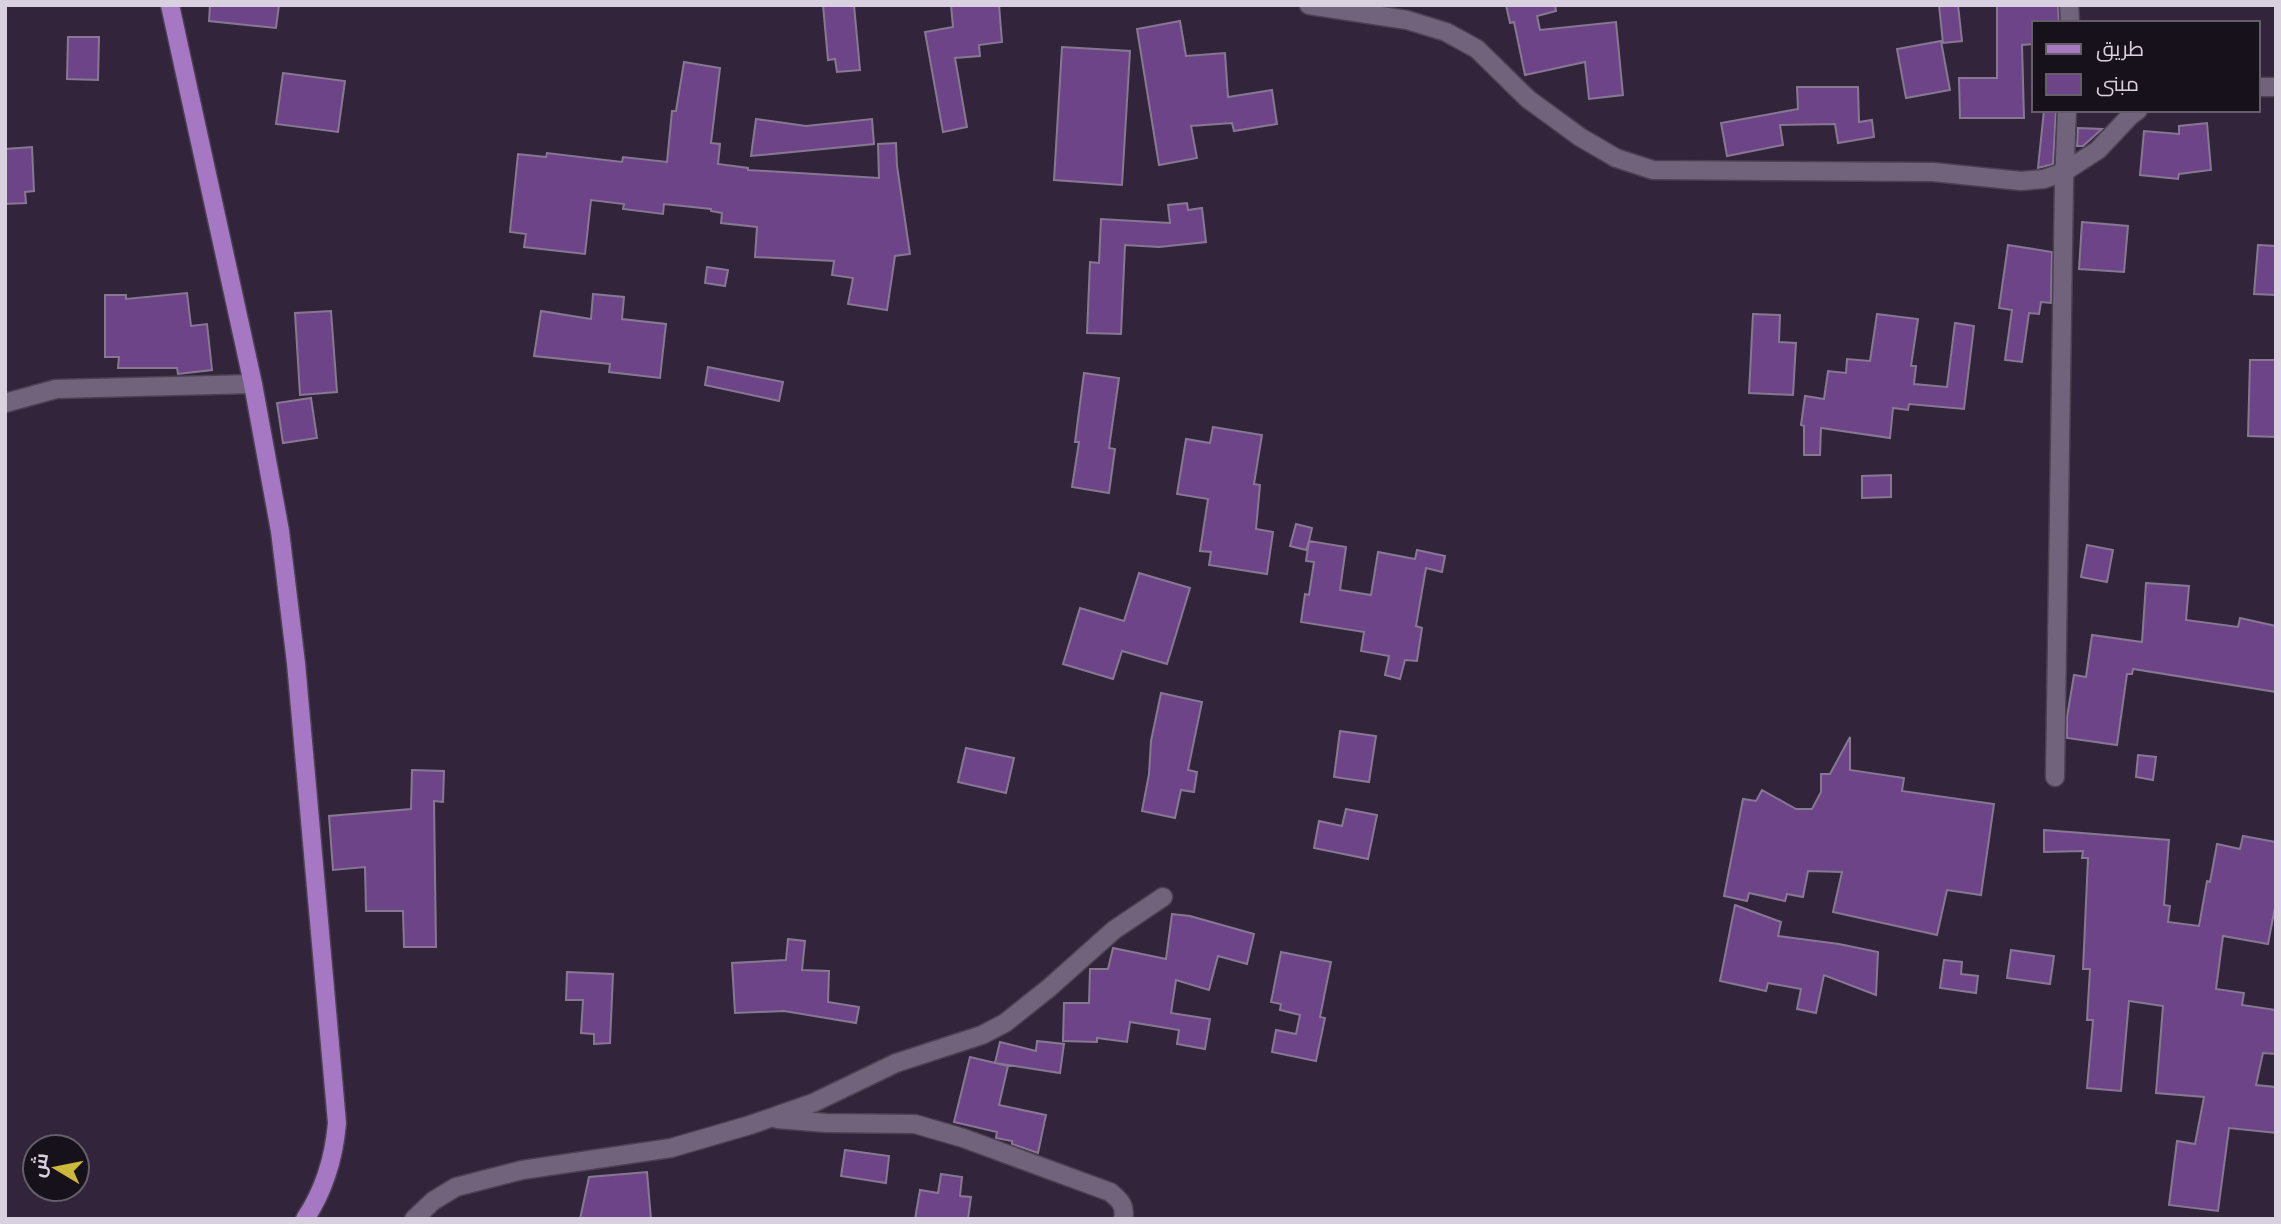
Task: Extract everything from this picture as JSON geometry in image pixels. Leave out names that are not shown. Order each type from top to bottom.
[{"type":"main road","points":[[170,5],[253,384],[280,531],[288,594],[337,1101],[331,1166],[324,1186],[305,1219]]},
{"type":"street","points":[[1309,5],[1407,20],[1446,32],[1477,49],[1528,99],[1580,137],[1616,158],[1653,170],[1933,172],[2021,181],[2044,179],[2064,172],[2098,150],[2135,112]]},
{"type":"street","points":[[2055,777],[2067,112]]},
{"type":"street","points":[[5,403],[56,389],[253,384]]},
{"type":"street","points":[[414,1219],[433,1201],[456,1188],[522,1170],[671,1148],[813,1103],[895,1063],[982,1035],[1005,1023],[1114,930],[1163,897]]},
{"type":"street","points":[[770,1118],[826,1124],[915,1124],[963,1138],[1110,1192],[1119,1199],[1125,1210],[1123,1219]]},
{"type":"building","points":[[210,5],[279,5],[276,28],[209,21]]},
{"type":"building","points":[[823,5],[854,5],[860,70],[837,72],[835,59],[828,60]]},
{"type":"building","points":[[951,5],[999,5],[1002,42],[979,45],[980,56],[955,58],[967,127],[943,132],[925,32],[953,27]]},
{"type":"building","points":[[1506,5],[1555,5],[1556,11],[1537,16],[1540,30],[1616,22],[1623,95],[1589,99],[1585,62],[1525,75],[1514,22],[1510,23]]},
{"type":"building","points":[[1939,5],[1958,5],[1962,41],[1943,43]]},
{"type":"building","points":[[1997,5],[2058,5],[2059,21],[2032,21],[2032,44],[2022,45],[2024,118],[1960,118],[1959,78],[1997,78]]},
{"type":"building","points":[[1180,21],[1186,56],[1225,53],[1228,97],[1272,90],[1277,124],[1234,131],[1232,123],[1191,126],[1197,158],[1159,165],[1137,29]]},
{"type":"building","points":[[68,37],[99,37],[98,80],[67,79]]},
{"type":"building","points":[[1941,41],[1950,90],[1906,98],[1897,49]]},
{"type":"building","points":[[1062,47],[1130,51],[1122,185],[1054,180]]},
{"type":"building","points":[[684,62],[720,68],[711,143],[720,144],[718,164],[748,170],[879,178],[878,144],[896,143],[910,254],[895,256],[887,310],[848,304],[853,278],[832,275],[834,261],[755,257],[757,227],[721,223],[722,213],[711,209],[664,204],[663,214],[623,209],[624,204],[591,200],[585,254],[524,247],[526,234],[510,232],[518,154],[546,157],[547,153],[622,162],[623,157],[667,162],[672,111],[676,111]]},
{"type":"building","points":[[283,73],[345,81],[338,132],[276,124]]},
{"type":"building","points":[[1797,87],[1858,87],[1859,122],[1872,120],[1874,137],[1838,143],[1835,124],[1780,125],[1783,145],[1727,156],[1721,123],[1798,109]]},
{"type":"building","points":[[2044,112],[2056,112],[2053,164],[2038,168]]},
{"type":"building","points":[[756,119],[806,126],[872,119],[874,144],[751,156]]},
{"type":"building","points":[[2207,123],[2211,170],[2179,174],[2178,179],[2140,175],[2144,131],[2179,134],[2179,126]]},
{"type":"building","points":[[2078,128],[2102,129],[2083,146],[2077,146]]},
{"type":"building","points":[[32,147],[34,191],[25,192],[26,203],[5,204],[5,149]]},
{"type":"building","points":[[1187,203],[1188,210],[1202,208],[1206,242],[1159,247],[1125,245],[1121,334],[1087,333],[1090,262],[1099,263],[1101,219],[1170,223],[1168,205]]},
{"type":"building","points":[[2082,222],[2128,226],[2124,272],[2079,269]]},
{"type":"building","points":[[2008,245],[2052,252],[2051,303],[2041,302],[2039,314],[2029,313],[2022,362],[2005,360],[2012,310],[1999,308]]},
{"type":"building","points":[[2258,245],[2276,246],[2276,295],[2254,294]]},
{"type":"building","points":[[707,267],[728,270],[725,286],[705,283]]},
{"type":"building","points":[[187,293],[191,326],[207,324],[212,370],[178,374],[177,368],[118,368],[119,357],[105,357],[105,295],[126,295],[126,299]]},
{"type":"building","points":[[593,294],[624,297],[622,319],[666,324],[660,378],[609,372],[610,364],[534,356],[541,311],[591,319]]},
{"type":"building","points":[[331,311],[337,392],[300,395],[295,313]]},
{"type":"building","points":[[1753,314],[1780,315],[1779,342],[1796,343],[1793,395],[1749,393]]},
{"type":"building","points":[[1877,314],[1918,319],[1911,366],[1916,366],[1914,384],[1947,387],[1955,323],[1974,326],[1964,409],[1909,404],[1908,410],[1893,408],[1890,438],[1821,428],[1820,455],[1804,455],[1804,426],[1801,425],[1805,396],[1824,399],[1828,371],[1846,373],[1847,359],[1870,361]]},
{"type":"building","points":[[2250,360],[2276,360],[2276,437],[2248,436]]},
{"type":"building","points":[[708,367],[783,382],[779,401],[705,385]]},
{"type":"building","points":[[1084,373],[1119,378],[1109,448],[1115,449],[1109,493],[1072,487],[1079,442],[1075,442]]},
{"type":"building","points":[[311,398],[317,438],[283,443],[277,403]]},
{"type":"building","points":[[1213,427],[1262,435],[1254,484],[1260,485],[1256,529],[1273,532],[1267,574],[1209,565],[1211,552],[1200,551],[1208,499],[1177,494],[1186,439],[1210,443]]},
{"type":"building","points":[[1891,475],[1891,497],[1862,498],[1862,476]]},
{"type":"building","points":[[1296,524],[1312,528],[1306,550],[1290,546]]},
{"type":"building","points":[[1309,541],[1346,547],[1340,590],[1371,595],[1378,552],[1415,559],[1417,550],[1445,556],[1442,572],[1426,568],[1416,626],[1422,628],[1417,661],[1405,660],[1400,679],[1385,675],[1389,656],[1361,651],[1364,632],[1301,622],[1305,594],[1309,595],[1314,562],[1306,561]]},
{"type":"building","points":[[2087,545],[2113,550],[2107,582],[2081,577]]},
{"type":"building","points":[[1139,573],[1190,588],[1167,664],[1122,651],[1113,679],[1063,664],[1080,608],[1124,621]]},
{"type":"building","points":[[2146,583],[2189,586],[2186,620],[2238,627],[2240,618],[2276,626],[2276,692],[2133,669],[2132,674],[2127,674],[2117,745],[2067,738],[2067,717],[2074,675],[2086,677],[2092,635],[2142,642]]},
{"type":"building","points":[[1161,693],[1202,702],[1188,770],[1197,772],[1194,792],[1181,790],[1175,818],[1142,811],[1149,774],[1151,741]]},
{"type":"building","points":[[1340,731],[1376,736],[1369,782],[1334,777]]},
{"type":"building","points":[[1850,737],[1850,770],[1904,778],[1902,791],[1994,804],[1981,895],[1947,890],[1937,935],[1833,912],[1842,872],[1808,871],[1803,897],[1787,894],[1785,901],[1749,893],[1747,901],[1724,896],[1743,799],[1756,801],[1762,790],[1796,809],[1812,809],[1821,792],[1821,774],[1830,774]]},
{"type":"building","points":[[966,748],[1014,758],[1006,793],[958,782]]},
{"type":"building","points":[[2138,755],[2156,757],[2153,780],[2136,777]]},
{"type":"building","points":[[412,770],[444,771],[443,802],[434,801],[436,947],[404,947],[403,911],[366,911],[365,867],[333,870],[329,816],[411,809]]},
{"type":"building","points":[[1346,809],[1377,815],[1368,859],[1314,848],[1319,821],[1342,826]]},
{"type":"building","points":[[2044,830],[2169,840],[2164,905],[2170,906],[2168,922],[2199,926],[2217,844],[2240,849],[2243,836],[2276,842],[2276,902],[2268,944],[2223,936],[2216,989],[2244,993],[2242,1005],[2276,1010],[2276,1054],[2263,1053],[2256,1085],[2276,1087],[2276,1133],[2229,1128],[2218,1211],[2169,1205],[2177,1141],[2195,1144],[2204,1097],[2156,1093],[2163,1006],[2129,1001],[2121,1091],[2087,1088],[2093,1020],[2087,1020],[2090,969],[2083,969],[2088,858],[2082,858],[2083,851],[2044,852]]},
{"type":"building","points":[[1735,905],[1781,922],[1778,936],[1878,952],[1876,995],[1824,975],[1816,1013],[1797,1009],[1801,989],[1768,983],[1766,991],[1720,981]]},
{"type":"building","points":[[1172,914],[1190,916],[1254,934],[1247,964],[1218,956],[1209,990],[1176,980],[1171,1013],[1210,1019],[1205,1049],[1177,1044],[1179,1030],[1130,1022],[1127,1042],[1097,1038],[1097,1042],[1063,1041],[1064,1003],[1089,1003],[1090,969],[1108,969],[1113,948],[1166,959]]},
{"type":"building","points":[[788,939],[805,941],[802,970],[829,971],[828,1002],[859,1007],[856,1023],[784,1011],[735,1013],[732,963],[786,960]]},
{"type":"building","points":[[2011,950],[2054,956],[2050,984],[2007,978]]},
{"type":"building","points":[[1281,952],[1331,962],[1320,1017],[1325,1018],[1316,1061],[1272,1052],[1276,1030],[1296,1034],[1300,1015],[1280,1010],[1281,1004],[1271,1002]]},
{"type":"building","points":[[1944,960],[1962,962],[1961,974],[1978,976],[1976,993],[1940,988]]},
{"type":"building","points":[[567,972],[613,974],[610,1043],[594,1044],[594,1034],[581,1033],[583,1000],[566,1000]]},
{"type":"building","points":[[1037,1041],[1064,1044],[1060,1073],[995,1063],[1000,1042],[1036,1051]]},
{"type":"building","points":[[970,1057],[1008,1066],[999,1105],[1046,1115],[1038,1153],[1012,1144],[1012,1141],[996,1138],[997,1132],[954,1122]]},
{"type":"building","points":[[845,1150],[889,1156],[886,1183],[841,1176]]},
{"type":"building","points":[[647,1172],[651,1219],[580,1219],[589,1177]]},
{"type":"building","points":[[941,1174],[962,1177],[960,1196],[971,1197],[968,1219],[915,1219],[920,1190],[938,1193]]}]
